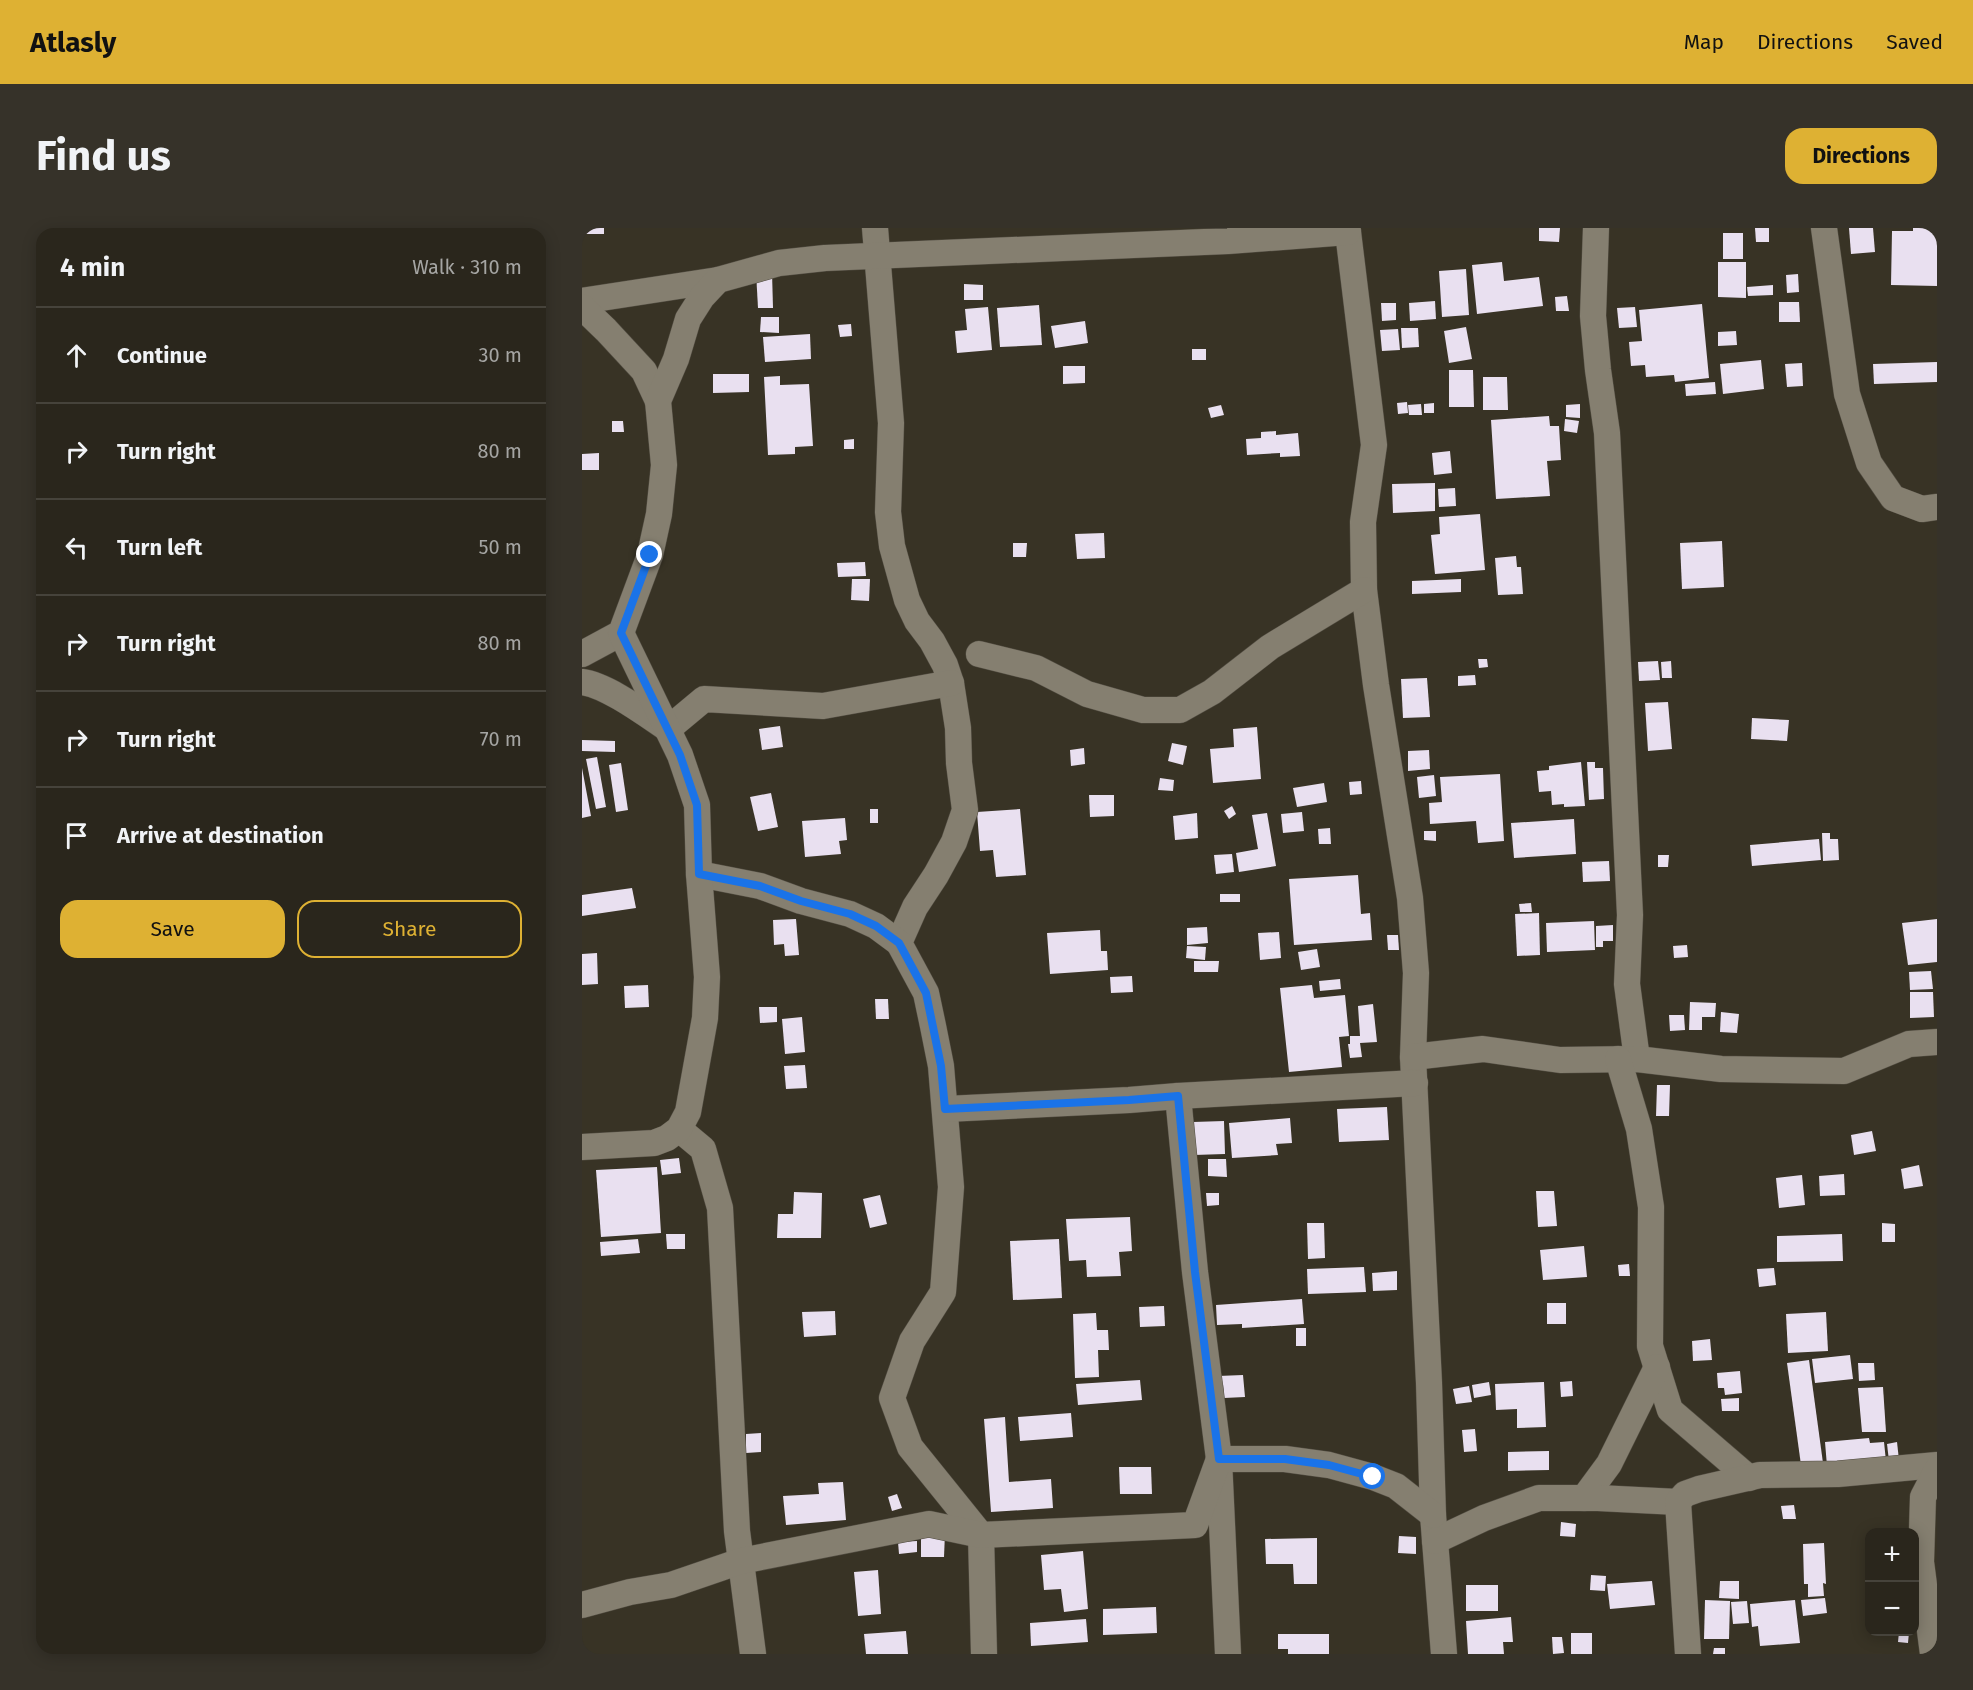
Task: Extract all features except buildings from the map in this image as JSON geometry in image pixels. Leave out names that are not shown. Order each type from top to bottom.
[{"type":"street","points":[[875,228],[891,423],[888,512],[892,546],[907,600],[917,621],[940,657],[951,683],[958,728],[959,764],[965,810],[954,842],[915,907],[899,943]]},
{"type":"street","points":[[1596,228],[1593,316],[1607,433],[1630,915],[1627,984],[1628,1059],[1651,1207],[1650,1346],[1670,1410],[1749,1478]]},
{"type":"street","points":[[1824,228],[1847,394],[1869,463],[1893,498],[1923,509],[1937,507]]},
{"type":"street","points":[[582,301],[718,280],[779,262],[877,255],[970,253],[1104,237],[1228,241],[1348,230],[1374,445],[1363,522],[1364,590],[1376,684],[1410,898],[1416,973],[1413,1057],[1429,1383],[1432,1515],[1444,1654]]},
{"type":"street","points":[[658,400],[676,359],[688,319],[702,297],[718,280]]},
{"type":"street","points":[[582,307],[644,371],[658,400],[664,465],[659,514],[646,566],[621,633],[582,654]]},
{"type":"street","points":[[979,654],[1036,668],[1087,694],[1143,710],[1180,710],[1212,692],[1270,647],[1364,590]]},
{"type":"street","points":[[582,1147],[654,1143],[667,1138],[679,1129],[688,1112],[705,1018],[707,977],[699,874],[697,805],[680,755],[621,633]]},
{"type":"street","points":[[582,682],[591,683],[628,703],[668,729]]},
{"type":"street","points":[[668,729],[704,699],[823,706],[951,683]]},
{"type":"street","points":[[699,874],[760,886],[801,901],[850,914],[876,926],[899,943],[926,993],[941,1066],[951,1187],[943,1292],[912,1341],[892,1398],[910,1447],[981,1535],[984,1654]]},
{"type":"street","points":[[1413,1057],[1483,1049],[1560,1060],[1628,1059],[1721,1069],[1844,1071],[1909,1044],[1937,1042]]},
{"type":"street","points":[[945,1109],[1415,1083]]},
{"type":"street","points":[[1178,1096],[1195,1272],[1219,1459],[1228,1654]]},
{"type":"street","points":[[679,1129],[703,1149],[720,1208],[737,1531],[753,1654]]},
{"type":"street","points":[[1584,1498],[1609,1464],[1657,1367]]},
{"type":"street","points":[[1219,1459],[1285,1459],[1329,1465],[1396,1486],[1432,1515]]},
{"type":"street","points":[[582,1605],[630,1592],[671,1585],[741,1561],[929,1524],[981,1535],[1195,1525],[1219,1459]]},
{"type":"street","points":[[1688,1654],[1678,1503],[1685,1494],[1760,1475],[1838,1474],[1937,1465]]},
{"type":"street","points":[[1933,1654],[1921,1562],[1923,1497],[1937,1470]]},
{"type":"street","points":[[1435,1541],[1484,1518],[1539,1498],[1678,1503]]},
{"type":"route","points":[[650,555],[621,633],[680,755],[697,805],[699,874],[760,886],[801,901],[850,914],[876,926],[899,943],[926,993],[941,1066],[945,1109],[1178,1096],[1195,1272],[1219,1459],[1285,1459],[1329,1465],[1373,1477]]}]
